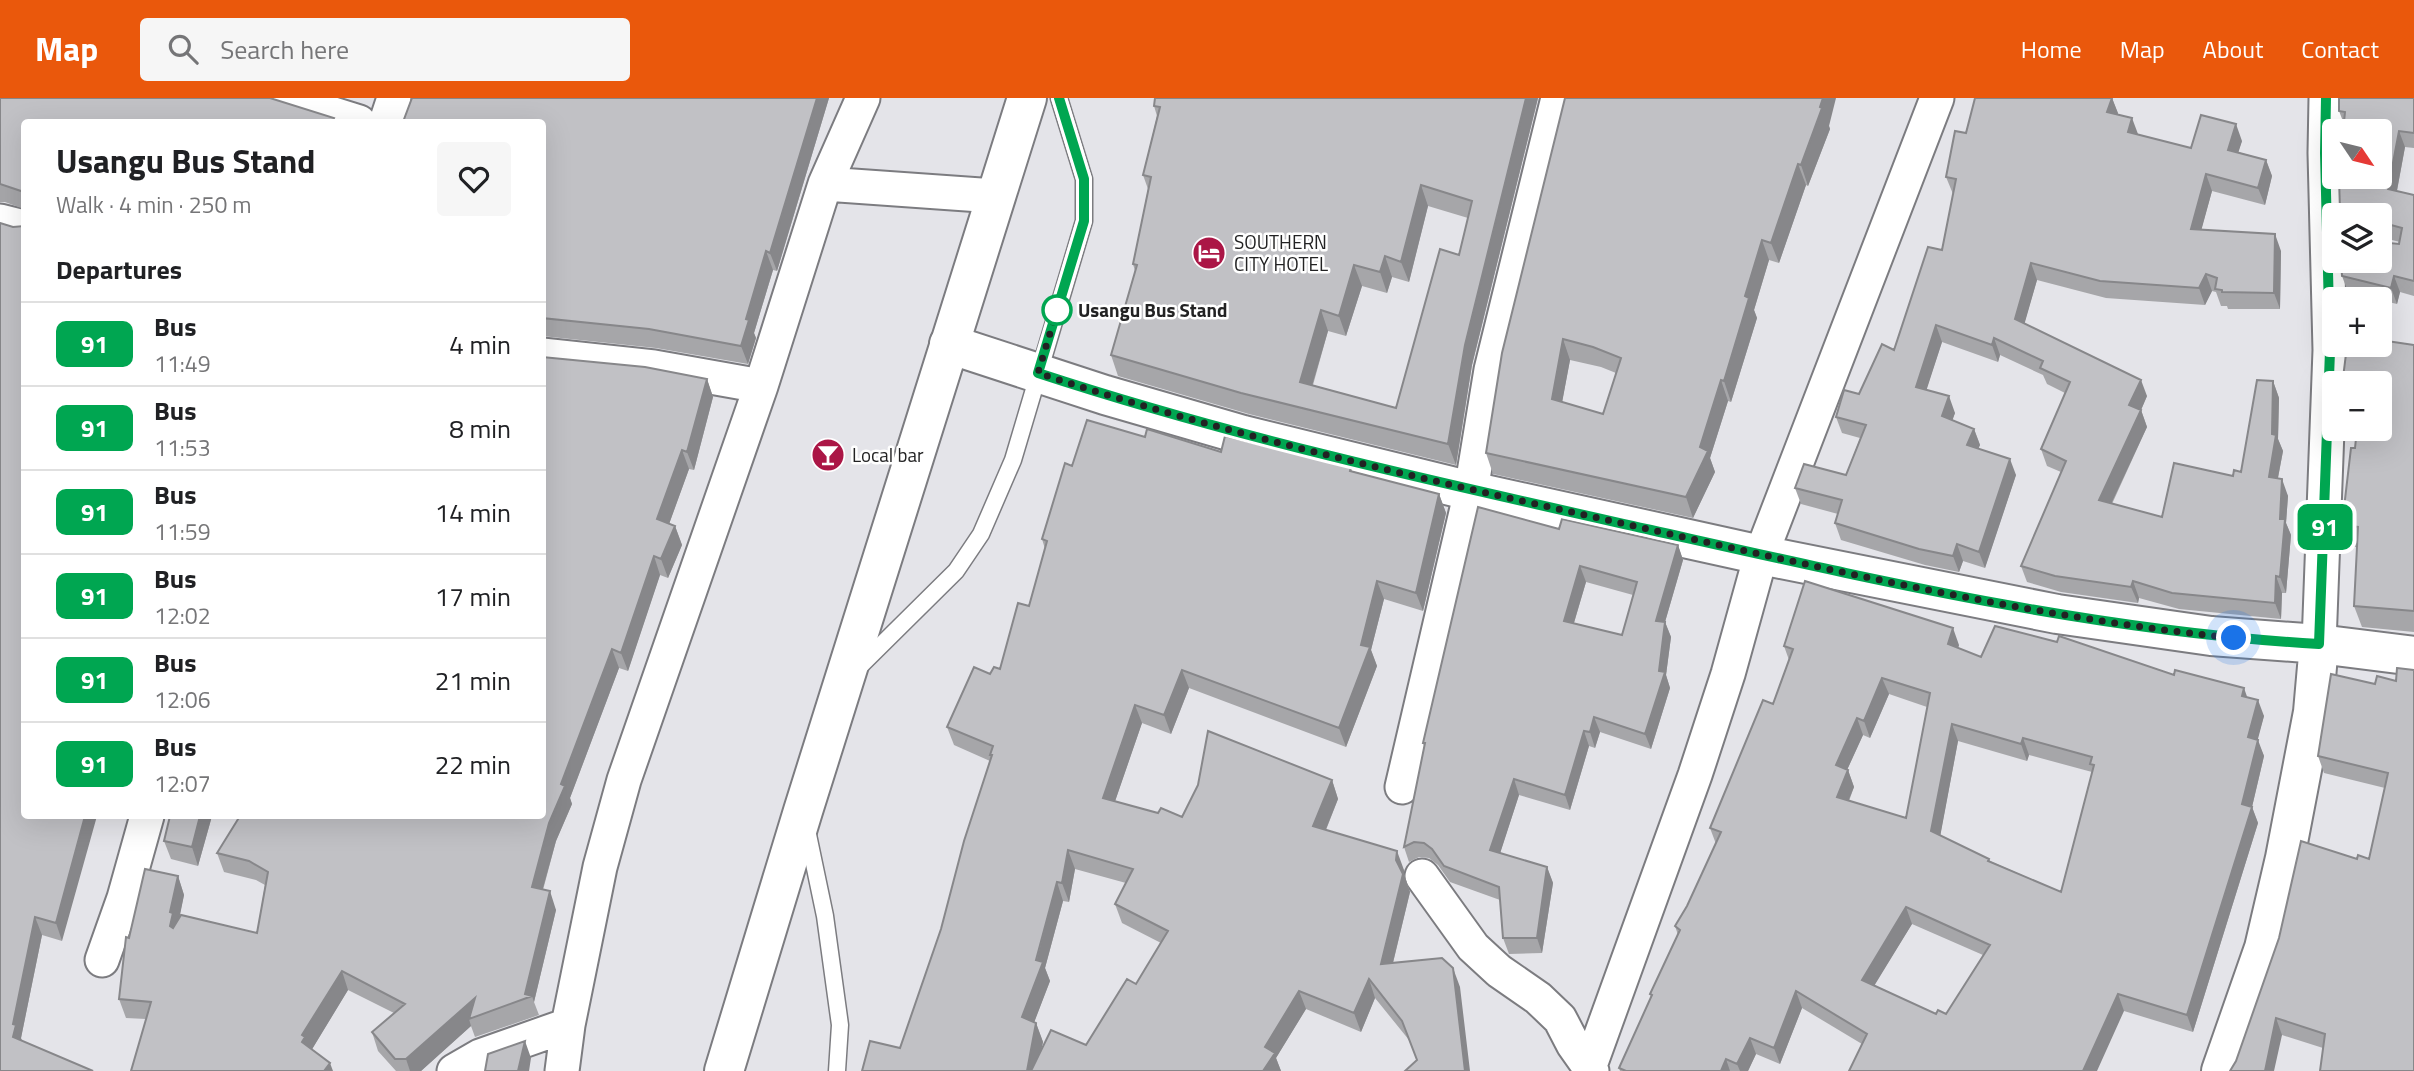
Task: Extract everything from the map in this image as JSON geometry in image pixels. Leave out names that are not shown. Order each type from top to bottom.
[{"type":"main road","points":[[724,1071],[1027,98]]},
{"type":"main road","points":[[949,344],[1243,435],[1471,491],[1761,555],[2057,614],[2211,636],[2319,644],[2414,656]]},
{"type":"main road","points":[[2221,1071],[2264,948],[2285,858],[2313,712],[2319,644]]},
{"type":"street","points":[[282,98],[349,119]]},
{"type":"street","points":[[387,119],[394,98]]},
{"type":"street","points":[[562,1071],[600,867],[624,780],[761,386],[825,184],[863,98]]},
{"type":"street","points":[[1402,787],[1471,491],[1491,370],[1558,98]]},
{"type":"street","points":[[1590,1070],[1695,775],[1728,674],[1761,555],[1937,98]]},
{"type":"street","points":[[2319,644],[2330,351],[2326,98]]},
{"type":"street","points":[[825,184],[995,196]]},
{"type":"street","points":[[0,221],[21,226]]},
{"type":"street","points":[[546,355],[654,367],[761,386]]},
{"type":"street","points":[[102,960],[147,819]]},
{"type":"street","points":[[1422,876],[1473,947],[1499,971],[1538,998],[1560,1019],[1590,1070]]},
{"type":"street","points":[[454,1071],[480,1056],[569,1025]]},
{"type":"lane","points":[[846,679],[956,571],[981,534],[1013,460],[1084,221],[1084,179],[1059,98]]},
{"type":"lane","points":[[803,811],[825,916],[840,1025],[837,1071]]},
{"type":"building","points":[[0,98],[270,98],[334,118],[21,119],[21,191],[0,184]]},
{"type":"building","points":[[412,98],[817,98],[770,253],[766,251],[741,346],[649,329],[546,318],[546,119],[404,119]]},
{"type":"building","points":[[1155,98],[1526,98],[1465,345],[1448,444],[1241,393],[1111,355],[1137,265],[1133,264],[1151,177],[1143,175],[1160,107],[1154,106]],"holes":[[[1421,185],[1472,201],[1459,255],[1440,249],[1396,408],[1300,382],[1321,310],[1339,316],[1354,265],[1380,272],[1385,256],[1401,262]]]},
{"type":"building","points":[[1565,98],[1823,98],[1822,108],[1801,165],[1798,164],[1771,243],[1762,240],[1745,296],[1749,298],[1724,381],[1721,380],[1700,447],[1708,451],[1686,497],[1486,453],[1502,353]],"holes":[[[1563,339],[1621,358],[1603,414],[1552,399]]]},
{"type":"building","points":[[1975,98],[2112,98],[2107,112],[2132,118],[2128,132],[2191,148],[2201,115],[2236,124],[2228,150],[2266,160],[2258,188],[2206,174],[2191,229],[2275,234],[2274,293],[2222,292],[2215,289],[2217,278],[2206,274],[2199,288],[2100,281],[2031,263],[2015,319],[2141,380],[2129,405],[2141,410],[2099,500],[2162,517],[2174,463],[2233,476],[2234,470],[2241,472],[2257,380],[2273,381],[2272,434],[2276,435],[2269,477],[2282,479],[2280,519],[2285,519],[2280,577],[2276,576],[2275,603],[2172,593],[2133,581],[2131,587],[2055,576],[2021,566],[2066,461],[2041,449],[2070,382],[2040,368],[2043,361],[1994,338],[1992,345],[1936,325],[1916,387],[1949,396],[1942,416],[1974,429],[1967,445],[2010,459],[1979,552],[1957,544],[1953,556],[1919,549],[1835,523],[1842,500],[1795,488],[1804,464],[1846,475],[1866,425],[1836,417],[1844,390],[1859,394],[1882,344],[1894,350],[1928,247],[1942,250],[1956,179],[1946,177],[1955,131],[1966,133]]},
{"type":"building","points":[[2339,98],[2414,98],[2414,133],[2399,131],[2392,168],[2392,119],[2344,119],[2345,112],[2339,111]]},
{"type":"building","points":[[2339,189],[2388,189],[2414,195],[2414,281],[2394,276],[2391,287],[2387,287],[2342,276],[2342,273],[2392,273],[2392,243],[2399,244],[2402,228],[2392,225],[2392,203],[2340,203]]},
{"type":"building","points":[[0,223],[21,226],[21,819],[84,819],[56,923],[35,917],[13,1024],[16,1025],[13,1037],[93,1071],[0,1071]]},
{"type":"building","points":[[2392,342],[2414,345],[2414,611],[2354,606],[2358,527],[2342,525],[2351,448],[2355,448],[2356,441],[2392,441],[2392,371],[2344,371],[2346,357],[2392,357]]},
{"type":"building","points":[[546,357],[645,367],[707,379],[687,452],[682,450],[657,519],[675,526],[661,559],[654,556],[621,653],[612,649],[561,784],[565,786],[549,823],[532,887],[550,891],[525,994],[532,996],[469,1019],[475,998],[406,1059],[395,1059],[372,1032],[405,1004],[342,971],[302,1035],[305,1037],[302,1042],[330,1063],[324,1071],[131,1071],[151,1002],[119,999],[126,937],[129,938],[145,869],[178,876],[170,912],[173,913],[170,926],[173,928],[181,915],[257,933],[268,872],[249,861],[217,853],[238,819],[546,819]]},
{"type":"building","points":[[1087,420],[1145,437],[1147,429],[1221,452],[1225,436],[1351,467],[1350,471],[1439,494],[1416,593],[1377,581],[1361,645],[1370,647],[1339,728],[1182,670],[1164,715],[1135,705],[1103,798],[1158,813],[1161,808],[1182,817],[1198,785],[1208,731],[1332,780],[1313,826],[1397,851],[1396,860],[1403,874],[1381,964],[1442,958],[1453,968],[1465,1071],[1405,1071],[1417,1060],[1402,1021],[1369,979],[1354,1013],[1299,991],[1265,1047],[1275,1053],[1263,1071],[1031,1071],[1051,1030],[1086,1045],[1127,979],[1136,984],[1168,931],[1115,904],[1133,869],[1068,850],[1062,883],[1057,882],[1036,960],[1043,962],[1022,1017],[1036,1023],[1027,1071],[862,1071],[870,1041],[900,1048],[941,929],[964,841],[992,755],[993,746],[947,727],[974,667],[990,674],[994,667],[1000,669],[1018,603],[1029,606],[1047,541],[1042,539],[1065,463],[1072,466]]},
{"type":"building","points":[[1478,507],[1559,529],[1562,519],[1678,545],[1656,621],[1665,622],[1659,671],[1665,672],[1645,734],[1594,717],[1590,732],[1584,731],[1565,795],[1514,779],[1490,850],[1547,867],[1537,938],[1503,938],[1499,887],[1444,866],[1424,843],[1414,842],[1404,847],[1423,743]],"holes":[[[1580,566],[1637,582],[1622,635],[1564,621]]]},
{"type":"building","points":[[1805,581],[1953,628],[1948,644],[1981,657],[1995,626],[2057,642],[2059,636],[2174,675],[2175,670],[2244,688],[2242,696],[2258,700],[2248,737],[2258,740],[2242,804],[2252,807],[2187,1015],[2118,994],[2083,1071],[1849,1071],[1867,1034],[1796,991],[1774,1048],[1750,1038],[1737,1064],[1726,1059],[1721,1071],[1626,1071],[1619,1068],[1680,930],[1675,926],[1721,832],[1710,828],[1763,700],[1773,704],[1793,649],[1784,646]],"holes":[[[1882,678],[1930,693],[1906,818],[1837,797],[1848,770],[1836,765],[1857,718],[1864,721]],[[1952,724],[2021,744],[2023,738],[2092,757],[2090,764],[2094,765],[2061,892],[1988,861],[1989,859],[1931,831]],[[1906,907],[1990,945],[1946,1014],[1938,1010],[1936,1014],[1862,980]]]},
{"type":"building","points":[[2397,668],[2414,670],[2414,1071],[2320,1071],[2325,1034],[2276,1018],[2265,1071],[2230,1071],[2236,1061],[2279,938],[2301,841],[2357,859],[2358,855],[2369,859],[2388,773],[2318,756],[2331,674],[2375,684],[2377,676],[2396,681]]},
{"type":"building","points":[[169,819],[199,819],[192,847],[164,841]]},
{"type":"building","points":[[525,1041],[518,1071],[485,1071],[488,1054]]},
{"type":"bus line","name":"91","points":[[1059,98],[1084,179],[1084,221],[1038,373],[1243,435],[1471,491],[1784,560],[2057,614],[2211,636],[2319,644],[2330,351],[2326,98]]},
{"type":"place","name":"SOUTHERN CITY HOTEL","points":[[1209,253]]},
{"type":"place","name":"Usangu Bus Stand","points":[[1057,310]]},
{"type":"place","name":"Local bar","points":[[828,455]]},
{"type":"route","points":[[1057,310],[1038,373],[1243,435],[1471,491],[1944,593],[2057,614],[2234,638]]}]
